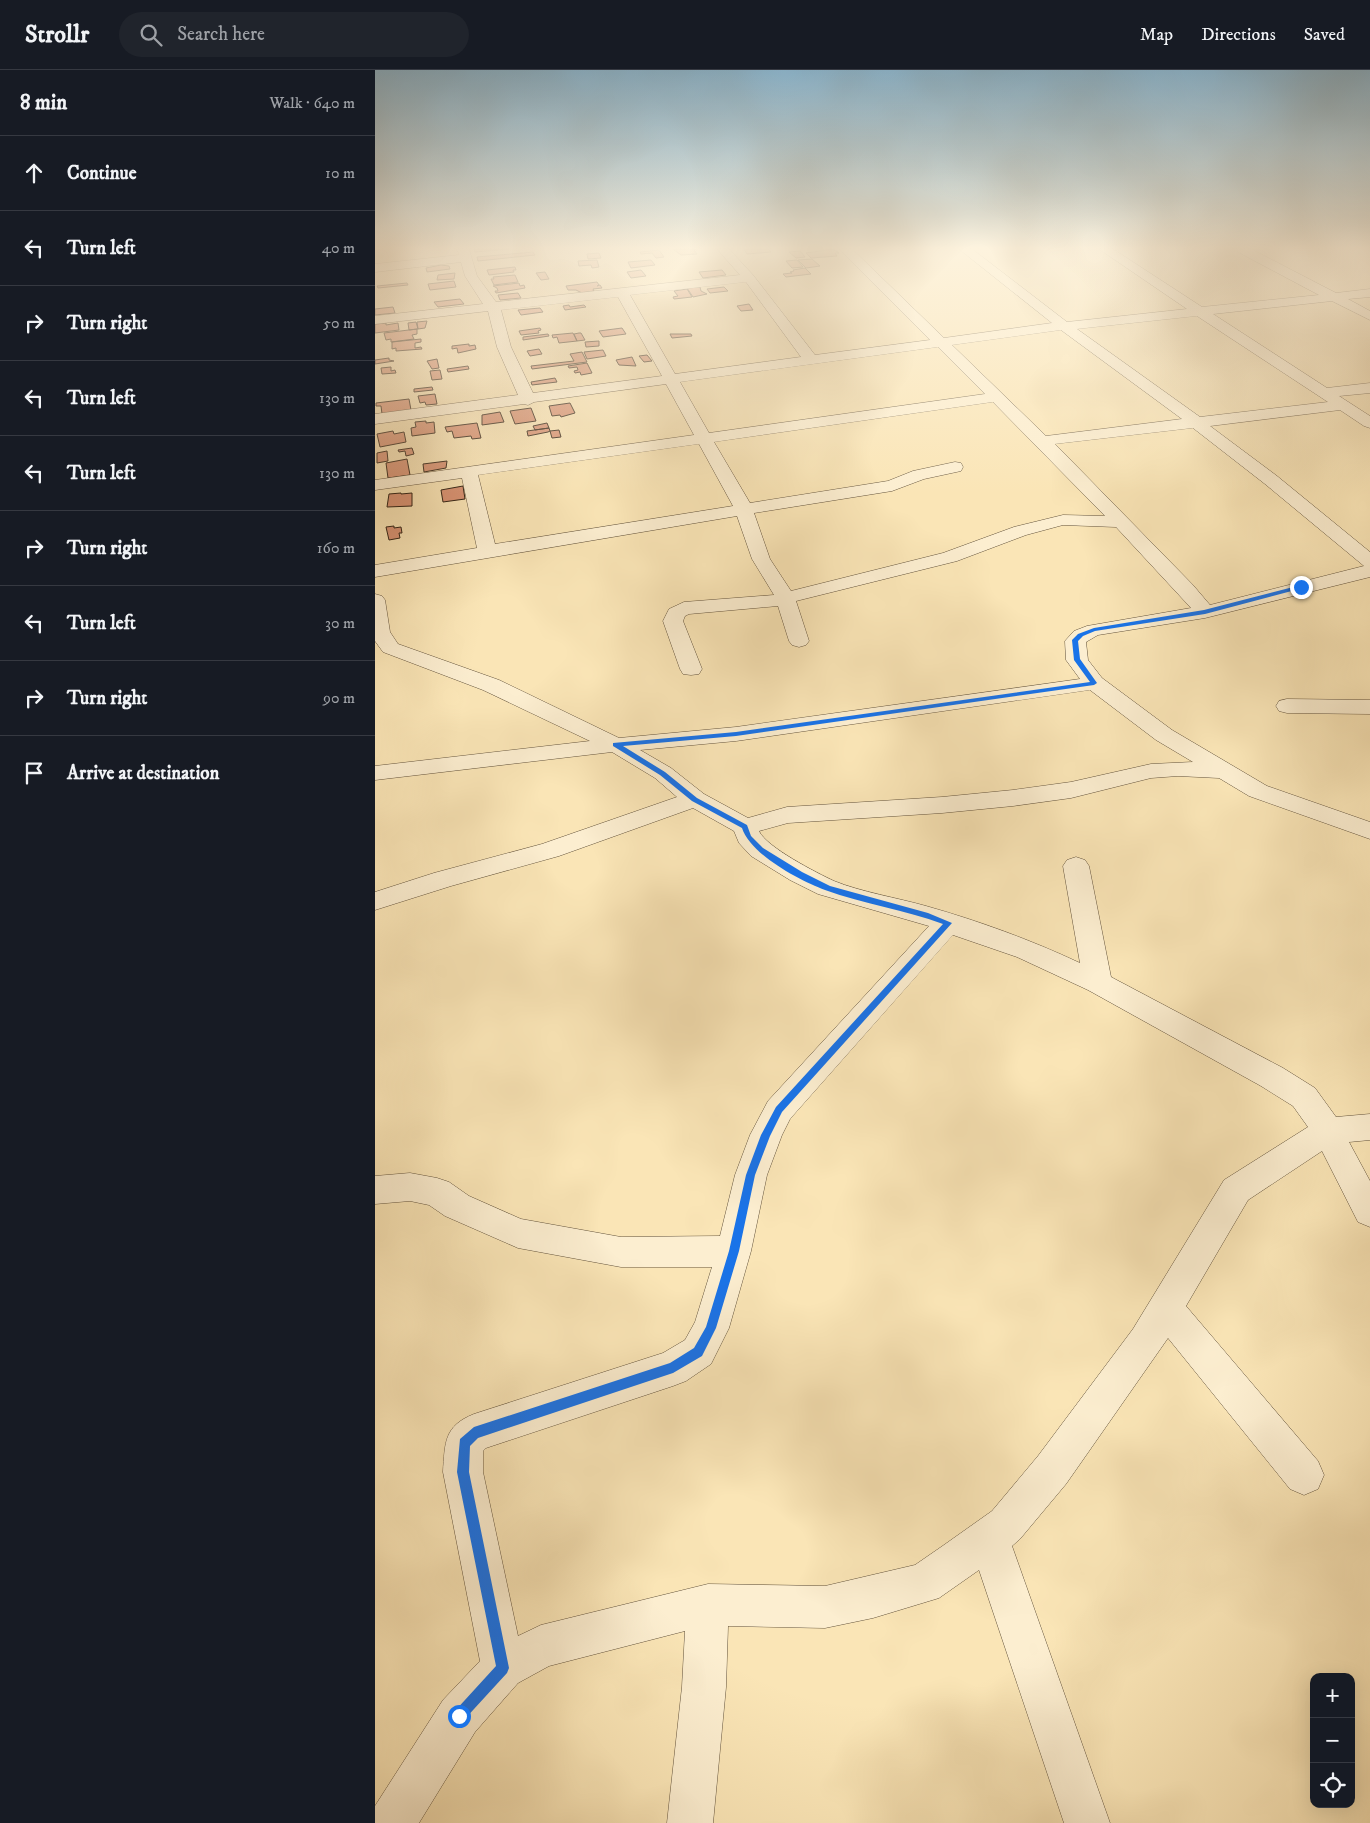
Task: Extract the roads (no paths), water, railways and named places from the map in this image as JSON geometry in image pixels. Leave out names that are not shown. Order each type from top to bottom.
[{"type":"street","points":[[502,331],[504,347],[528,400]]},
{"type":"street","points":[[644,331],[744,509],[749,529],[761,559],[785,597],[799,641]]},
{"type":"street","points":[[789,331],[811,360]]},
{"type":"street","points":[[928,331],[1042,441],[1122,522],[1186,589],[1205,612]]},
{"type":"street","points":[[375,419],[528,400],[670,378],[1026,331]]},
{"type":"street","points":[[1071,331],[1271,480],[1370,562]]},
{"type":"street","points":[[1231,331],[1370,422]]},
{"type":"street","points":[[1325,393],[1370,388]]},
{"type":"street","points":[[375,485],[997,397]]},
{"type":"street","points":[[1042,441],[1343,405]]},
{"type":"street","points":[[375,571],[487,551],[892,486],[919,476],[955,467]]},
{"type":"street","points":[[469,472],[487,551]]},
{"type":"street","points":[[691,669],[673,621],[676,613],[684,608],[771,601],[949,558],[1048,523],[1063,520],[1122,522]]},
{"type":"street","points":[[1370,571],[1205,612],[1094,630],[1081,635],[1075,640],[1077,660],[1094,683],[1163,735],[1258,791],[1370,831]]},
{"type":"street","points":[[1186,589],[1215,590],[1301,587]]},
{"type":"street","points":[[375,600],[380,632],[390,648],[491,685],[616,745],[663,773],[695,799],[745,827],[748,836],[760,850],[799,874],[827,888],[925,915],[1027,950],[1099,983],[1272,1076],[1304,1097],[1329,1131],[1353,1182],[1370,1212]]},
{"type":"street","points":[[375,773],[616,745],[736,734],[1094,683]]},
{"type":"street","points":[[1287,706],[1370,707]]},
{"type":"street","points":[[745,827],[787,815],[1013,798],[1071,790],[1151,771],[1178,769],[1223,772]]},
{"type":"street","points":[[375,901],[443,879],[550,850],[695,799]]},
{"type":"street","points":[[1076,866],[1099,983]]},
{"type":"street","points":[[503,1668],[463,1472],[464,1443],[474,1433],[673,1368],[698,1352],[711,1328],[734,1251],[751,1175],[766,1135],[779,1110],[948,923]]},
{"type":"street","points":[[392,1823],[459,1716],[503,1668],[541,1648],[631,1623],[708,1605],[825,1607],[873,1597],[924,1583],[989,1538],[1006,1525],[1052,1470],[1146,1341],[1235,1190],[1329,1131],[1370,1127]]},
{"type":"street","points":[[375,1190],[410,1187],[437,1192],[457,1206],[518,1233],[621,1252],[734,1251]]},
{"type":"street","points":[[1165,1308],[1304,1475]]},
{"type":"street","points":[[989,1538],[1087,1823]]},
{"type":"street","points":[[690,1823],[704,1687],[708,1605]]}]
